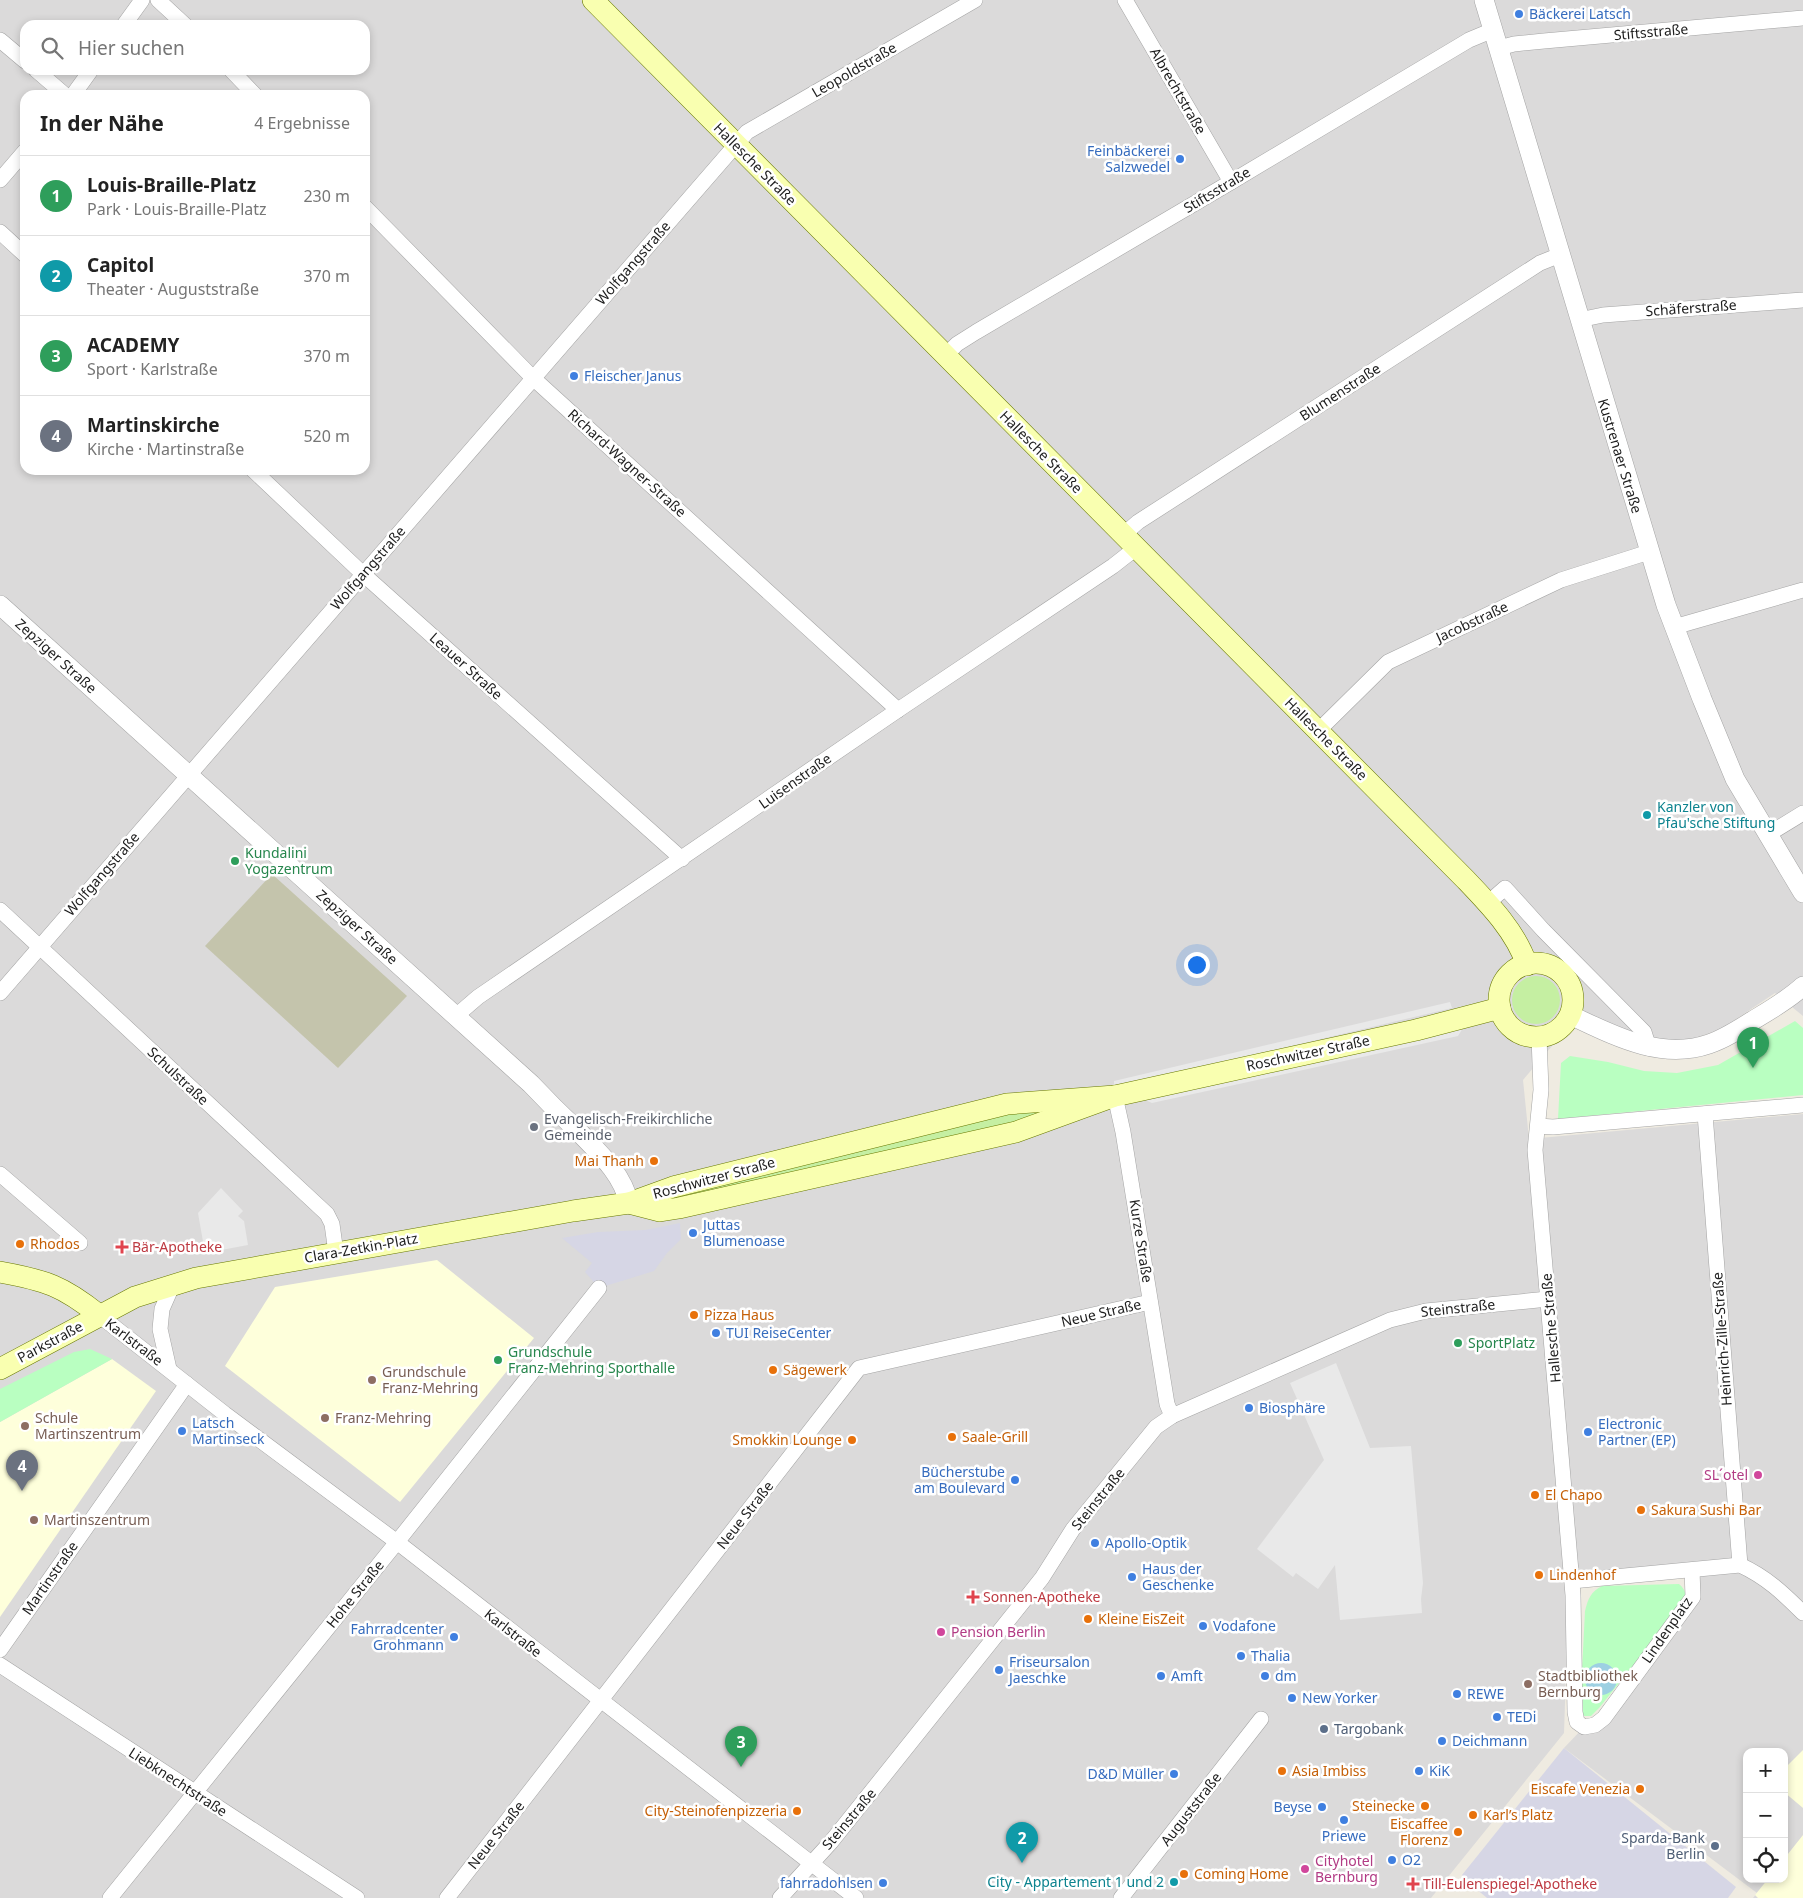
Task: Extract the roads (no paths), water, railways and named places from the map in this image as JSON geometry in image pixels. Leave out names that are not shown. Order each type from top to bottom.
[{"type":"main road","name":"Hallesche Straße","points":[[593,0],[1488,904],[1509,931],[1527,965]]},
{"type":"main road","points":[[1527,965],[1547,965],[1556,970],[1570,985],[1573,995],[1570,1015],[1557,1030],[1548,1035],[1528,1036],[1514,1030],[1504,1018],[1500,1008],[1500,992],[1505,981],[1516,969],[1527,965]]},
{"type":"main road","name":"Roschwitzer Straße","points":[[629,1203],[660,1210],[1016,1132],[1115,1096],[1416,1030],[1500,1008]]},
{"type":"main road","name":"Roschwitzer Straße","points":[[629,1203],[673,1187],[1007,1104],[1115,1096]]},
{"type":"main road","name":"Clara-Zetkin-Platz","points":[[99,1316],[135,1297],[173,1284],[216,1273],[629,1203]]},
{"type":"main road","points":[[0,1272],[40,1280],[58,1286],[81,1300],[99,1316]]},
{"type":"main road","name":"Parkstraße","points":[[0,1369],[99,1316]]},
{"type":"street","points":[[128,20],[142,0]]},
{"type":"street","points":[[158,0],[180,20]]},
{"type":"street","name":"Leopoldstraße","points":[[736,145],[747,132],[758,125],[975,0]]},
{"type":"street","name":"Albrechtstraße","points":[[1125,0],[1232,182]]},
{"type":"street","name":"Kustrenaer Straße","points":[[1484,0],[1649,552],[1674,627],[1735,778],[1803,893]]},
{"type":"street","name":"Stiftsstraße","points":[[945,356],[957,344],[976,332],[1469,40],[1496,39],[1514,44],[1803,18]]},
{"type":"street","points":[[0,40],[20,57]]},
{"type":"street","points":[[42,75],[59,90]]},
{"type":"street","points":[[77,90],[87,75]]},
{"type":"street","points":[[236,75],[251,90]]},
{"type":"street","name":"Wolfgangstraße","points":[[0,993],[188,774],[736,145]]},
{"type":"street","points":[[0,180],[20,157]]},
{"type":"street","name":"Richard-Wagner-Straße","points":[[370,212],[533,378],[898,710]]},
{"type":"street","points":[[0,232],[20,250]]},
{"type":"street","name":"Blumenstraße","points":[[1129,541],[1138,522],[1540,263],[1560,255]]},
{"type":"street","name":"Schäferstraße","points":[[1580,320],[1604,315],[1803,300]]},
{"type":"street","name":"Leauer Straße","points":[[258,475],[363,574],[682,859]]},
{"type":"street","name":"Luisenstraße","points":[[456,1016],[478,997],[898,710],[1113,566],[1129,541]]},
{"type":"street","name":"Jacobstraße","points":[[1318,731],[1388,662],[1561,580],[1649,552]]},
{"type":"street","points":[[1674,627],[1803,590]]},
{"type":"street","name":"Zepziger Straße","points":[[0,605],[531,1084],[605,1159],[626,1190],[629,1203]]},
{"type":"street","points":[[1767,834],[1803,813]]},
{"type":"street","points":[[1488,904],[1505,888],[1543,930],[1644,1032],[1649,1048]]},
{"type":"street","name":"Schulstraße","points":[[0,910],[327,1214],[332,1224],[336,1253]]},
{"type":"street","points":[[1570,1015],[1649,1048],[1681,1050],[1708,1044],[1736,1031],[1802,989]]},
{"type":"street","name":"Hallesche Straße","points":[[1538,1037],[1541,1074],[1535,1150],[1572,1581]]},
{"type":"street","name":"Kurze Straße","points":[[1115,1096],[1123,1132],[1167,1404],[1172,1416]]},
{"type":"street","points":[[1538,1126],[1552,1127],[1803,1105]]},
{"type":"street","name":"Heinrich-Zille-Straße","points":[[1704,1114],[1740,1565]]},
{"type":"street","points":[[0,1174],[80,1243]]},
{"type":"street","name":"Karlstraße","points":[[169,1369],[160,1329],[162,1309],[173,1284]]},
{"type":"street","name":"Hohe Straße","points":[[110,1898],[599,1288]]},
{"type":"street","name":"Steinstraße","points":[[780,1898],[831,1842],[1042,1578],[1073,1529],[1156,1427],[1172,1416],[1390,1320],[1426,1311],[1548,1299]]},
{"type":"street","name":"Neue Straße","points":[[447,1898],[859,1368],[1150,1302]]},
{"type":"street","name":"Karlstraße","points":[[99,1316],[225,1414],[397,1542],[856,1898]]},
{"type":"street","name":"Martinstraße","points":[[0,1650],[187,1384]]},
{"type":"street","points":[[1572,1581],[1740,1565],[1759,1574],[1779,1590],[1803,1614]]},
{"type":"street","name":"Lindenplatz","points":[[1572,1581],[1575,1712],[1577,1722],[1584,1727],[1595,1725],[1604,1718],[1693,1597],[1692,1570]]},
{"type":"street","name":"Liebknechtstraße","points":[[0,1665],[357,1898]]},
{"type":"street","name":"Auguststraße","points":[[1121,1898],[1261,1719]]},
{"type":"water","points":[[1601,1663],[1607,1664],[1612,1668],[1616,1673],[1616,1685],[1612,1690],[1607,1694],[1601,1695],[1595,1694],[1590,1690],[1586,1685],[1585,1679],[1586,1673],[1590,1668],[1595,1664]]},
{"type":"place","name":"Bäckerei Latsch","points":[[1519,14]]},
{"type":"place","name":"Feinbäckerei Salzwedel","points":[[1180,159]]},
{"type":"place","name":"Fleischer Janus","points":[[574,376]]},
{"type":"place","name":"Kanzler von Pfau'sche Stiftung","points":[[1647,815]]},
{"type":"place","name":"Kundalini Yogazentrum","points":[[235,861]]},
{"type":"place","name":"Louis-Braille-Platz","points":[[1753,1068]]},
{"type":"place","name":"Evangelisch-Freikirchliche Gemeinde","points":[[534,1127]]},
{"type":"place","name":"Mai Thanh","points":[[654,1161]]},
{"type":"place","name":"Juttas Blumenoase","points":[[693,1233]]},
{"type":"place","name":"Rhodos","points":[[20,1244]]},
{"type":"place","name":"Bär-Apotheke","points":[[122,1247]]},
{"type":"place","name":"Pizza Haus","points":[[694,1315]]},
{"type":"place","name":"TUI ReiseCenter","points":[[716,1333]]},
{"type":"place","name":"SportPlatz","points":[[1458,1343]]},
{"type":"place","name":"Grundschule Franz-Mehring Sporthalle","points":[[498,1360]]},
{"type":"place","name":"Sägewerk","points":[[773,1370]]},
{"type":"place","name":"Grundschule Franz-Mehring","points":[[372,1380]]},
{"type":"place","name":"Biosphäre","points":[[1249,1408]]},
{"type":"place","name":"Franz-Mehring","points":[[325,1418]]},
{"type":"place","name":"Schule Martinszentrum","points":[[25,1426]]},
{"type":"place","name":"Latsch Martinseck","points":[[182,1431]]},
{"type":"place","name":"Electronic Partner (EP)","points":[[1588,1432]]},
{"type":"place","name":"Saale-Grill","points":[[952,1437]]},
{"type":"place","name":"Smokkin Lounge","points":[[852,1440]]},
{"type":"place","name":"SL´otel","points":[[1758,1475]]},
{"type":"place","name":"Bücherstube am Boulevard","points":[[1015,1480]]},
{"type":"place","name":"Martinskirche","points":[[22,1491]]},
{"type":"place","name":"El Chapo","points":[[1535,1495]]},
{"type":"place","name":"Sakura Sushi Bar","points":[[1641,1510]]},
{"type":"place","name":"Martinszentrum","points":[[34,1520]]},
{"type":"place","name":"Apollo-Optik","points":[[1095,1543]]},
{"type":"place","name":"Lindenhof","points":[[1539,1575]]},
{"type":"place","name":"Haus der Geschenke","points":[[1132,1577]]},
{"type":"place","name":"Sonnen-Apotheke","points":[[973,1597]]},
{"type":"place","name":"Kleine EisZeit","points":[[1088,1619]]},
{"type":"place","name":"Vodafone","points":[[1203,1626]]},
{"type":"place","name":"Pension Berlin","points":[[941,1632]]},
{"type":"place","name":"Fahrradcenter Grohmann","points":[[454,1637]]},
{"type":"place","name":"Thalia","points":[[1241,1656]]},
{"type":"place","name":"Friseursalon Jaeschke","points":[[999,1670]]},
{"type":"place","name":"Amft","points":[[1161,1676]]},
{"type":"place","name":"dm","points":[[1265,1676]]},
{"type":"place","name":"Stadtbibliothek Bernburg","points":[[1528,1684]]},
{"type":"place","name":"REWE","points":[[1457,1694]]},
{"type":"place","name":"New Yorker","points":[[1292,1698]]},
{"type":"place","name":"TEDi","points":[[1497,1717]]},
{"type":"place","name":"Targobank","points":[[1324,1729]]},
{"type":"place","name":"Deichmann","points":[[1442,1741]]},
{"type":"place","name":"ACADEMY","points":[[741,1767]]},
{"type":"place","name":"Asia Imbiss","points":[[1282,1771]]},
{"type":"place","name":"KiK","points":[[1419,1771]]},
{"type":"place","name":"D&D Müller","points":[[1174,1774]]},
{"type":"place","name":"Eiscafe Venezia","points":[[1640,1789]]},
{"type":"place","name":"Steinecke","points":[[1425,1806]]},
{"type":"place","name":"Beyse","points":[[1322,1807]]},
{"type":"place","name":"City-Steinofenpizzeria","points":[[797,1811]]},
{"type":"place","name":"Karl’s Platz","points":[[1473,1815]]},
{"type":"place","name":"Priewe","points":[[1344,1820]]},
{"type":"place","name":"Eiscaffee Florenz","points":[[1458,1832]]},
{"type":"place","name":"Sparda-Bank Berlin","points":[[1715,1846]]},
{"type":"place","name":"O2","points":[[1392,1860]]},
{"type":"place","name":"Capitol","points":[[1022,1863]]},
{"type":"place","name":"Cityhotel Bernburg","points":[[1305,1869]]},
{"type":"place","name":"Coming Home","points":[[1184,1874]]},
{"type":"place","name":"City - Appartement 1 und 2","points":[[1174,1882]]},
{"type":"place","name":"fahrradohlsen","points":[[883,1883]]},
{"type":"place","name":"Till-Eulenspiegel-Apotheke","points":[[1413,1884]]}]
